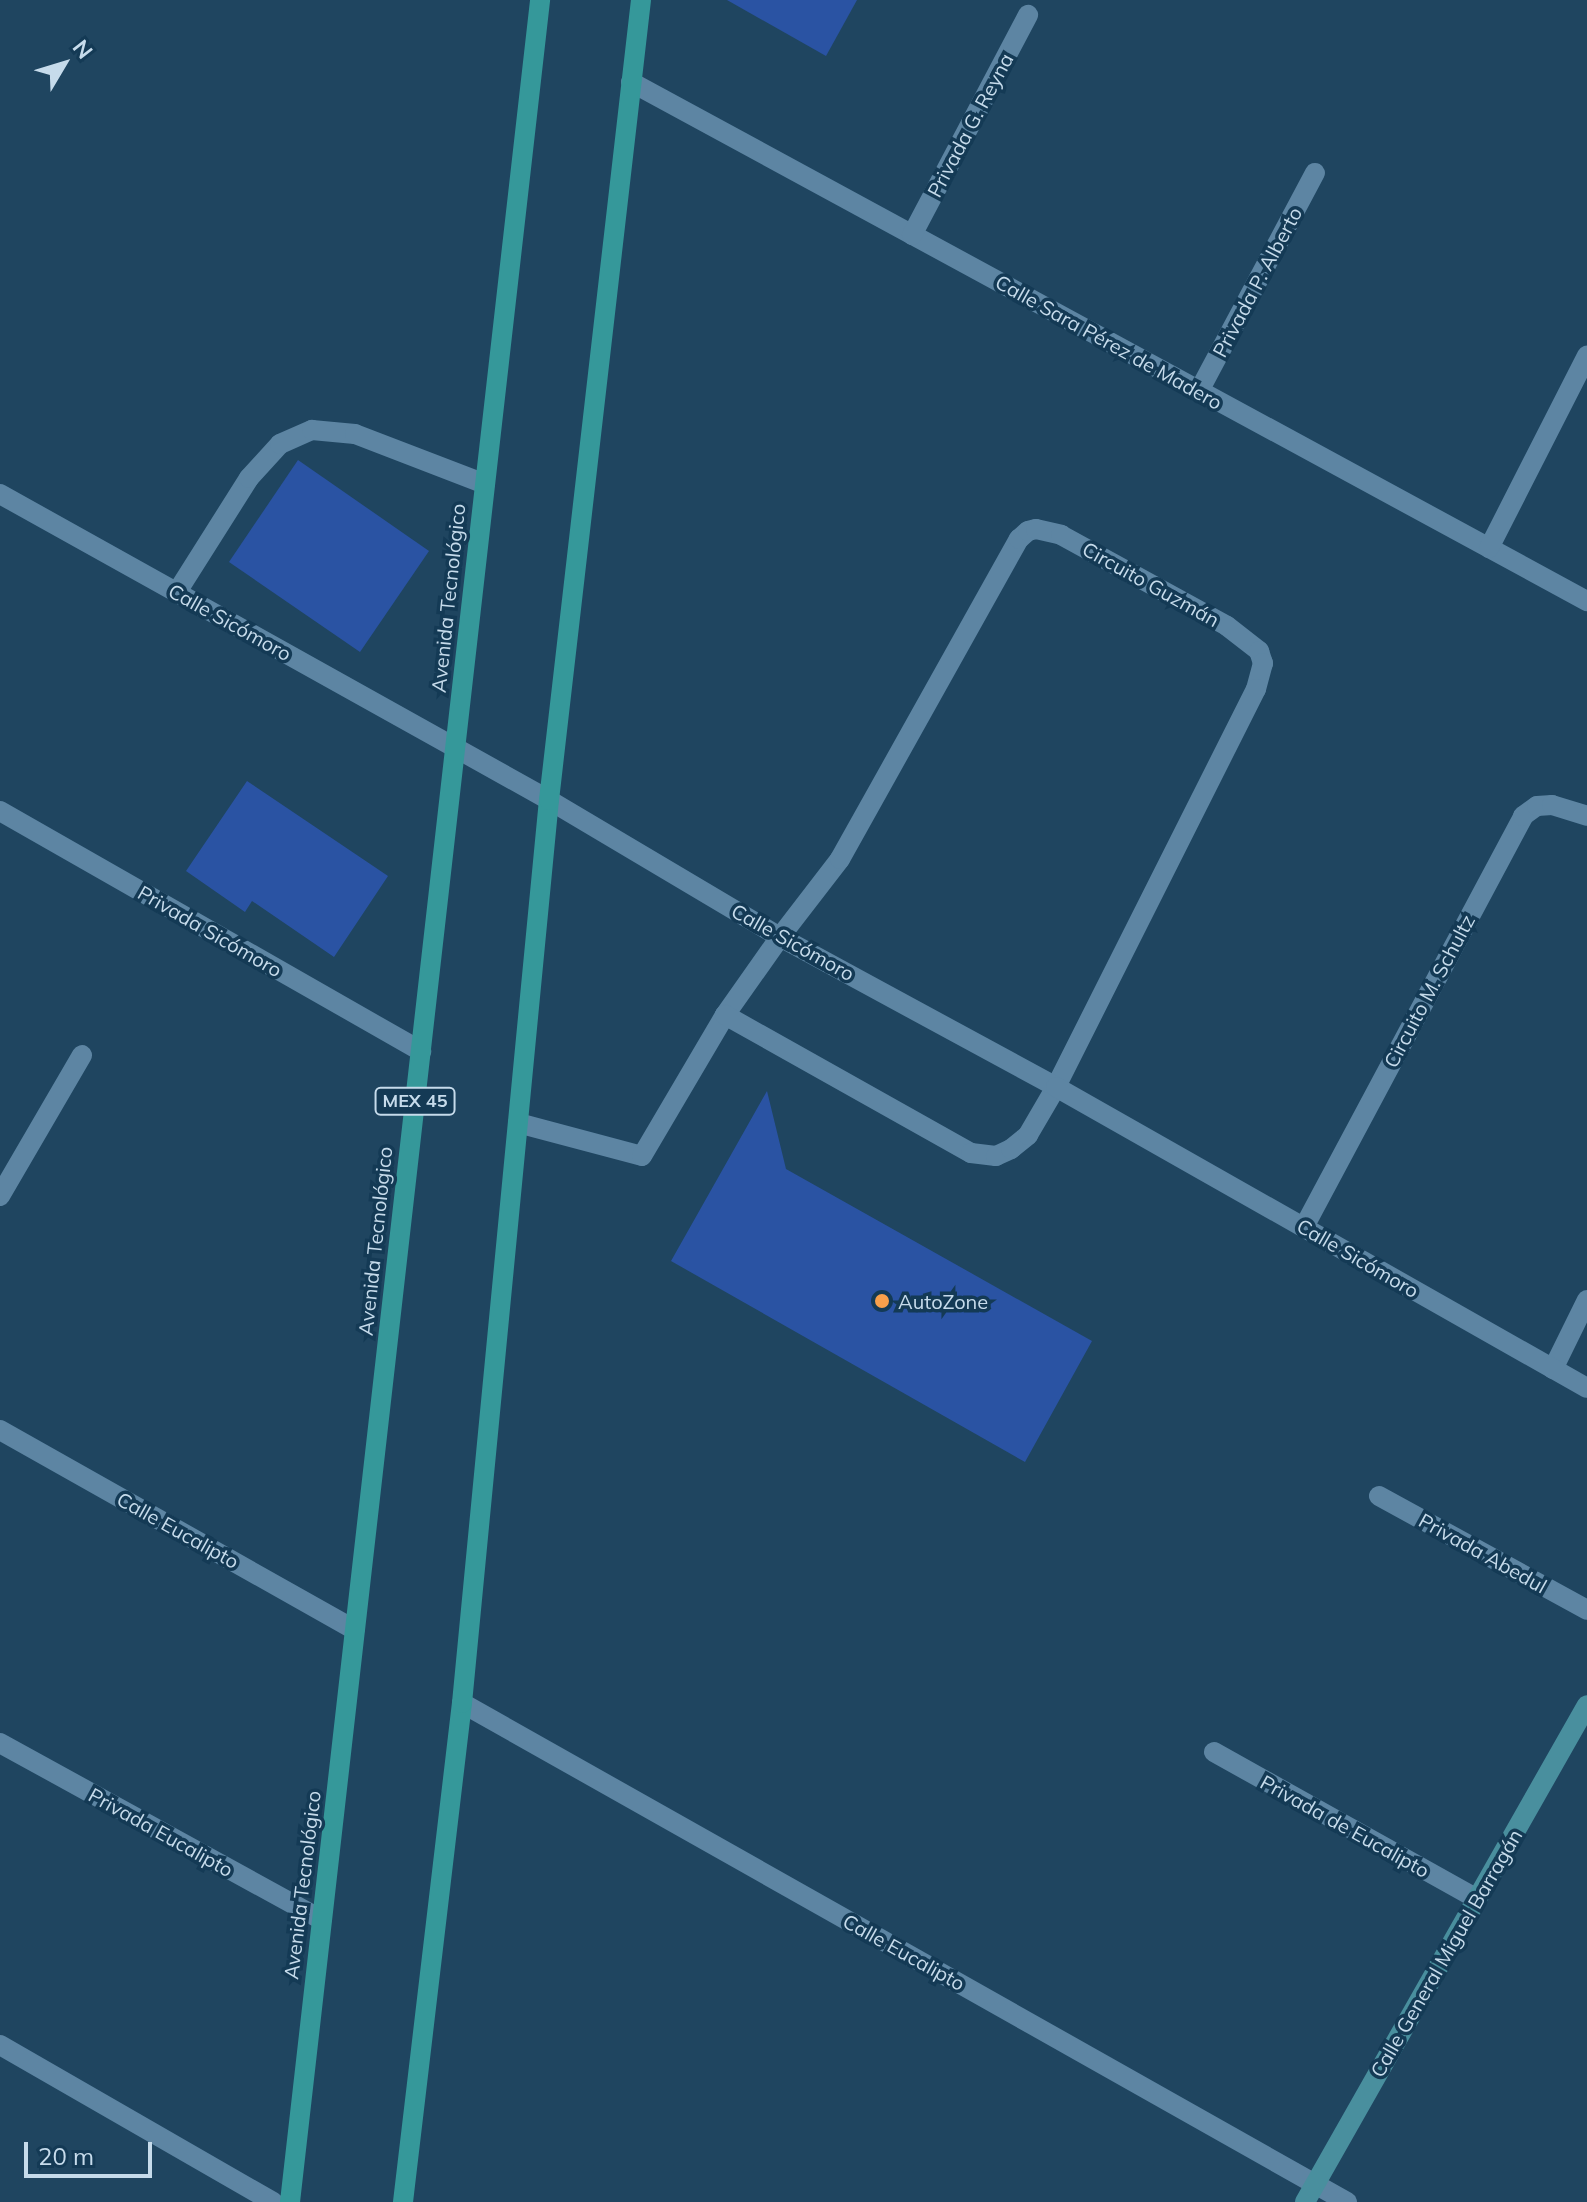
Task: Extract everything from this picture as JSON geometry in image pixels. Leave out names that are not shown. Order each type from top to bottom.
[{"type":"main road","name":"Avenida Tecnológico","points":[[290,2202],[540,0]]},
{"type":"main road","points":[[403,2202],[462,1703],[549,800],[641,0]]},
{"type":"main road","name":"Calle General Miguel Barragán","points":[[1310,2193],[1587,1705]]},
{"type":"street","name":"Privada G. Reyna","points":[[912,235],[1028,15]]},
{"type":"street","name":"Calle Sara Pérez de Madero","points":[[631,82],[1587,601]]},
{"type":"street","name":"Privada P. Alberto","points":[[1199,391],[1315,173]]},
{"type":"street","points":[[1489,548],[1587,356]]},
{"type":"street","points":[[177,592],[249,478],[280,444],[312,430],[355,434],[485,484]]},
{"type":"street","name":"Calle Sicómoro","points":[[0,494],[549,800],[780,937],[1056,1087],[1587,1388]]},
{"type":"street","name":"Circuito Guzmán","points":[[780,937],[840,859],[1019,539],[1036,529],[1061,535],[1227,626],[1252,644],[1263,663],[1256,689],[1056,1087]]},
{"type":"street","name":"Circuito M. Schultz","points":[[1304,1227],[1523,816],[1537,806],[1552,805],[1587,816]]},
{"type":"street","name":"Privada Sicómoro","points":[[0,811],[421,1051]]},
{"type":"street","points":[[518,1123],[642,1156],[725,1015],[780,937]]},
{"type":"street","points":[[725,1015],[971,1153],[996,1156],[1011,1149],[1028,1135],[1056,1087]]},
{"type":"street","points":[[0,1196],[82,1055]]},
{"type":"street","points":[[1553,1369],[1587,1300]]},
{"type":"street","name":"Calle Eucalipto","points":[[0,1430],[355,1630]]},
{"type":"street","name":"Privada Abedul","points":[[1379,1496],[1587,1610]]},
{"type":"street","name":"Calle Eucalipto","points":[[462,1703],[1310,2193],[1347,2202]]},
{"type":"street","name":"Privada Eucalipto","points":[[0,1743],[322,1920]]},
{"type":"street","name":"Privada de Eucalipto","points":[[1214,1752],[1477,1899]]},
{"type":"street","points":[[0,2045],[273,2202]]},
{"type":"building","points":[[727,0],[857,0],[826,56]]},
{"type":"building","points":[[298,460],[429,551],[360,652],[229,562]]},
{"type":"building","points":[[247,781],[388,876],[334,957],[252,901],[245,912],[186,871]]},
{"type":"building","name":"AutoZone","points":[[767,1091],[786,1169],[1092,1341],[1025,1462],[671,1261]]},
{"type":"place","name":"AutoZone","points":[[882,1301]]}]
